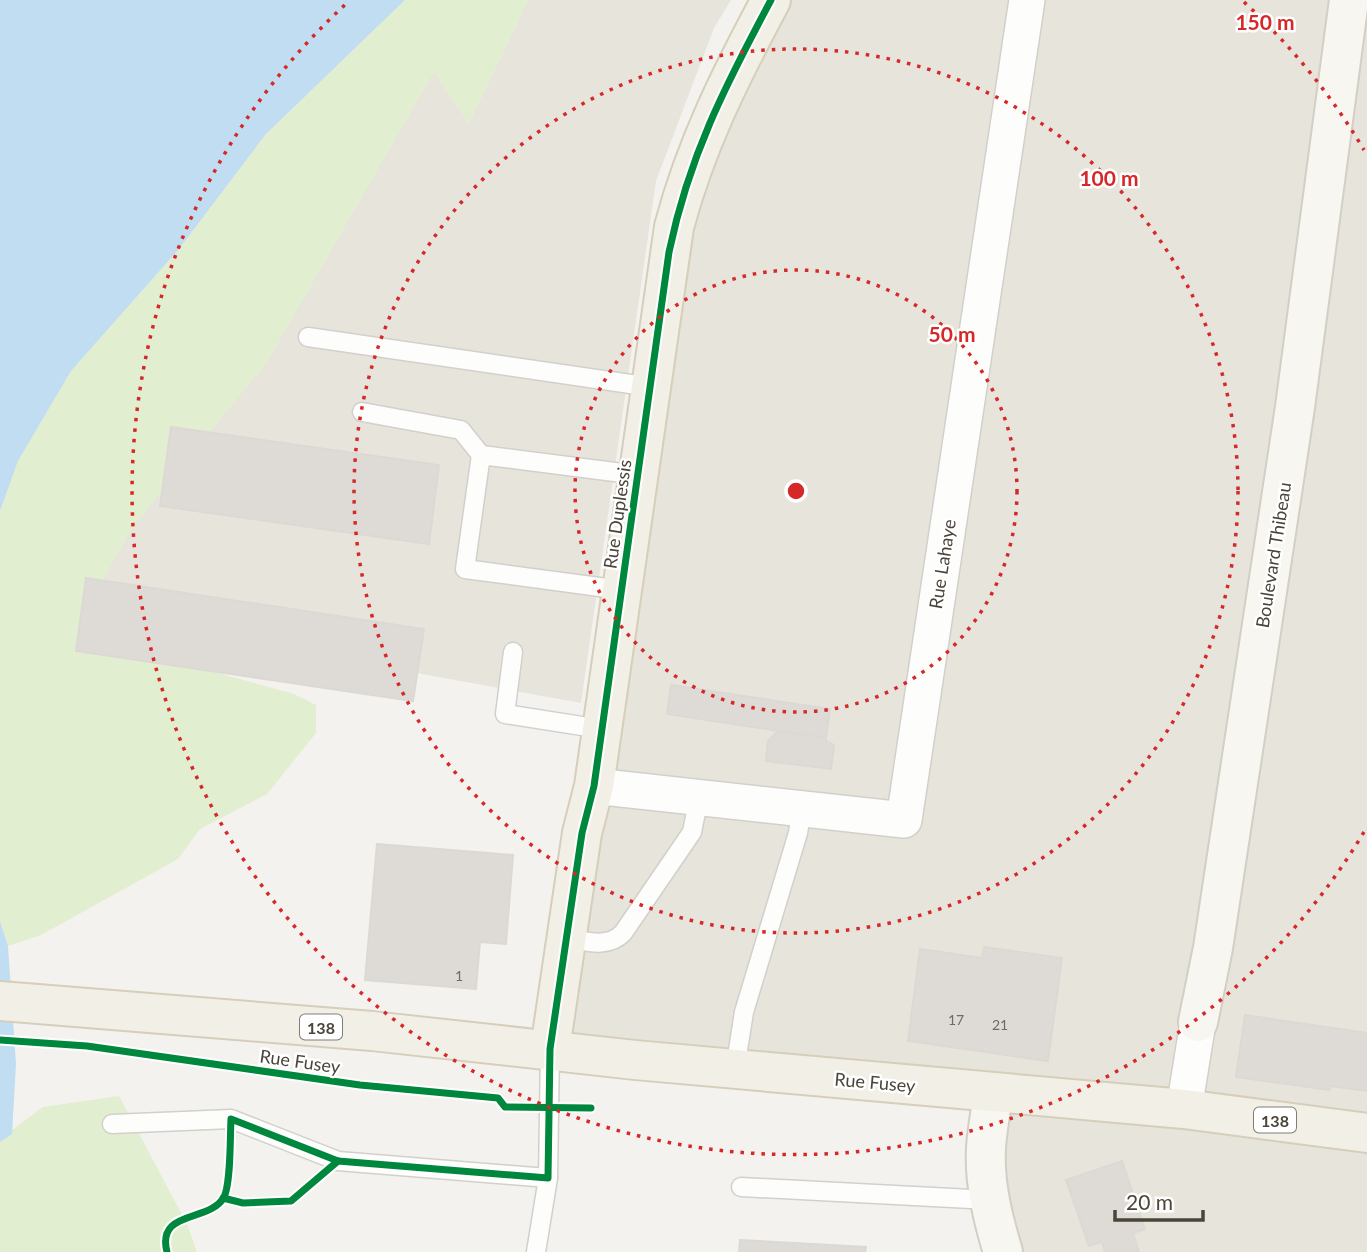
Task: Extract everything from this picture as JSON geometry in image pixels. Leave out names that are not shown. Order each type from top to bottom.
[{"type":"main road","name":"Rue Duplessis","points":[[550,1049],[582,833],[594,786],[669,252],[687,179],[711,117],[771,0]]},
{"type":"main road","name":"Rue Fusey","points":[[0,1001],[550,1049],[993,1093],[1184,1108],[1367,1133]]},
{"type":"street","name":"Rue Lahaye","points":[[594,786],[904,820],[1027,0]]},
{"type":"street","name":"Boulevard Thibeau","points":[[1184,1108],[1213,948],[1293,420],[1349,0]]},
{"type":"street","points":[[993,1093],[986,1149],[990,1199],[1003,1252]]},
{"type":"lane","points":[[308,337],[651,387]]},
{"type":"lane","points":[[362,412],[461,430],[481,455],[638,475]]},
{"type":"lane","points":[[481,455],[465,569],[622,590]]},
{"type":"lane","points":[[513,652],[505,714],[601,729]]},
{"type":"lane","points":[[566,938],[604,944],[612,942],[623,933],[692,832],[699,797]]},
{"type":"lane","points":[[734,1069],[744,1012],[798,833],[802,808]]},
{"type":"lane","points":[[536,1252],[548,1178],[550,1049]]},
{"type":"lane","points":[[112,1124],[231,1119],[338,1161],[548,1178]]},
{"type":"lane","points":[[741,1187],[990,1199]]},
{"type":"shaded area","points":[[528,0],[731,0],[714,28],[656,181],[581,703],[64,609],[266,363],[434,71],[469,123]]},
{"type":"shaded area","points":[[771,0],[1367,0],[1367,1252],[1003,1252],[993,1093],[550,1049],[669,252]]},
{"type":"green space","points":[[405,0],[528,0],[469,124],[434,72],[266,363],[134,525],[102,581],[108,643],[294,694],[316,705],[316,733],[267,794],[200,829],[178,859],[41,935],[8,946],[0,921],[0,511],[18,461],[71,371],[179,249],[266,134]]},
{"type":"green space","points":[[119,1096],[187,1224],[197,1252],[0,1252],[0,1139],[43,1107]]},
{"type":"water","points":[[0,0],[405,0],[266,134],[179,249],[71,371],[18,461],[0,511]]},
{"type":"water","points":[[0,921],[8,946],[16,1064],[12,1134],[0,1142]]},
{"type":"building","points":[[171,427],[439,465],[429,544],[160,506]]},
{"type":"building","points":[[86,578],[424,629],[413,701],[76,651]]},
{"type":"building","points":[[671,685],[830,709],[826,738],[667,714]]},
{"type":"building","points":[[778,731],[826,738],[826,741],[834,745],[831,769],[766,761],[768,741]]},
{"type":"building","points":[[377,844],[513,855],[506,944],[480,942],[476,989],[365,980]]},
{"type":"building","points":[[984,947],[1062,958],[1048,1061],[908,1041],[920,949],[982,958]]},
{"type":"building","points":[[1245,1015],[1367,1033],[1367,1091],[1330,1086],[1330,1090],[1236,1077]]},
{"type":"building","points":[[1122,1161],[1145,1229],[1133,1233],[1139,1252],[1105,1252],[1102,1242],[1089,1246],[1066,1180]]},
{"type":"building","points":[[740,1240],[866,1247],[865,1252],[739,1252]]},
{"type":"cycle path","points":[[167,1252],[166,1238],[169,1229],[186,1218],[208,1211],[224,1197],[229,1171],[231,1119],[338,1161],[548,1178],[550,1049],[582,833],[594,786],[669,252],[687,184],[710,122],[771,0]]},
{"type":"cycle path","points":[[0,1040],[87,1046],[360,1085],[498,1098],[505,1107],[591,1108]]},
{"type":"cycle path","points":[[223,1198],[243,1203],[291,1201],[338,1161]]}]
